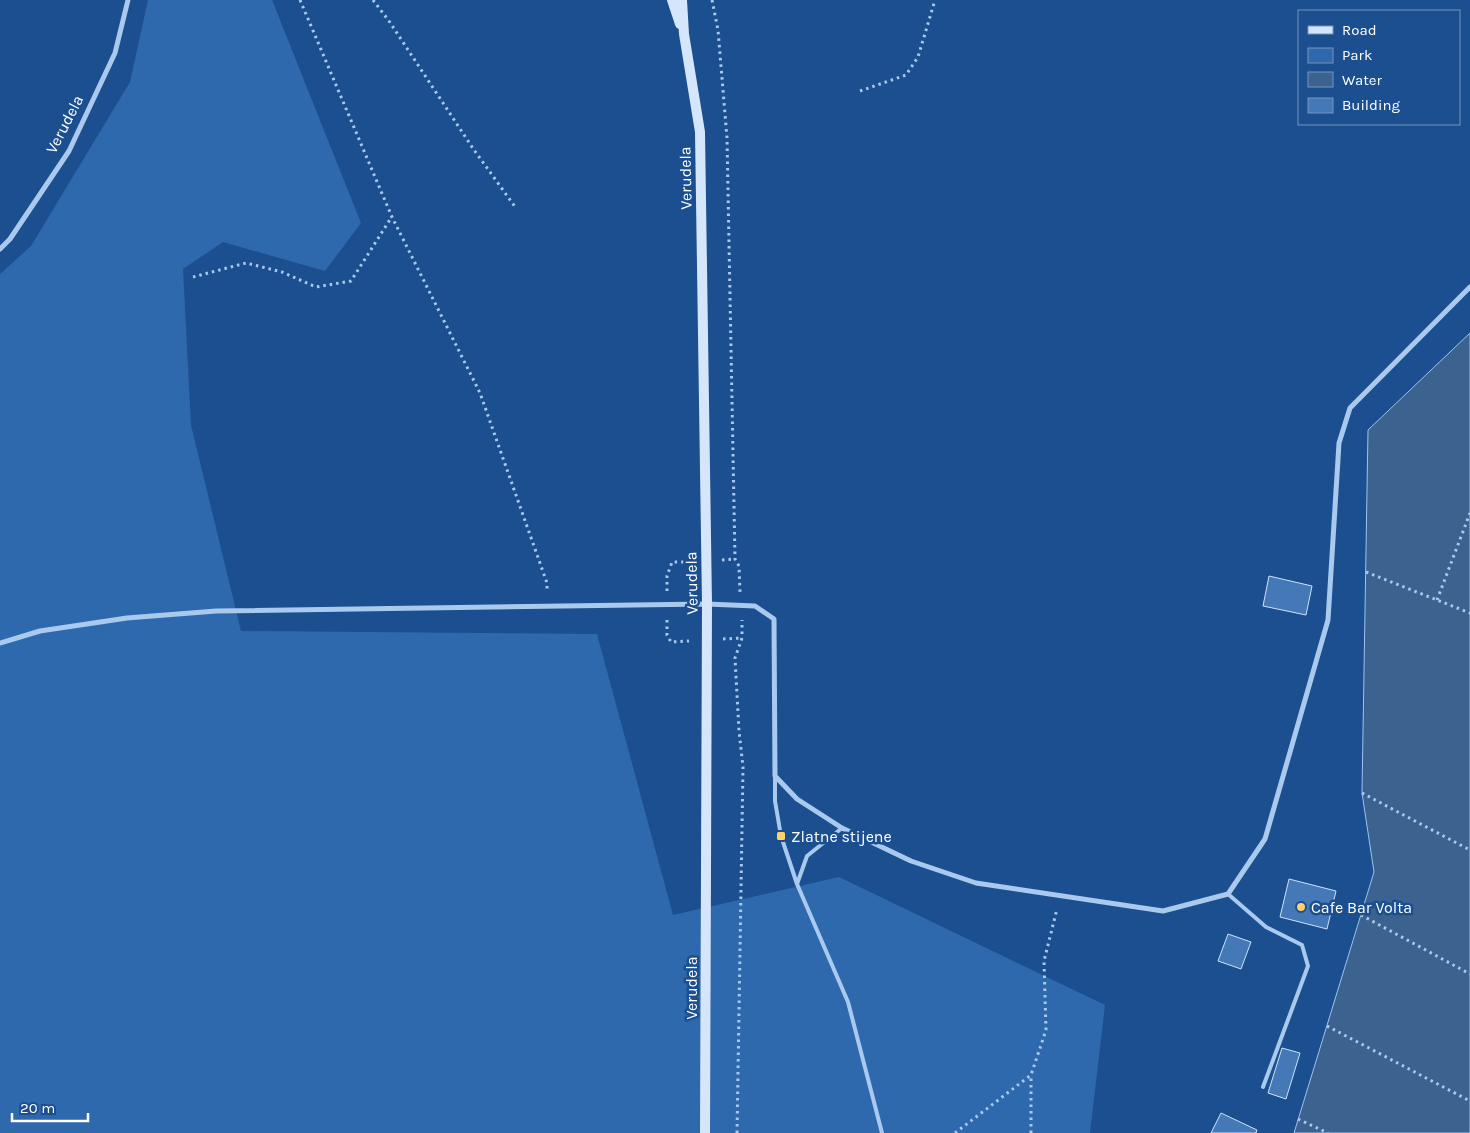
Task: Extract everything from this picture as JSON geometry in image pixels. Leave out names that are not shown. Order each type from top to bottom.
[{"type":"main road","name":"Verudela","points":[[672,0],[684,34]]},
{"type":"main road","name":"Verudela","points":[[682,0],[684,34],[700,132],[707,604],[705,1133]]},
{"type":"street","name":"Verudela","points":[[0,248],[10,239],[69,151],[115,53],[128,0]]},
{"type":"street","points":[[0,643],[40,630],[127,618],[216,611],[707,604],[755,606],[774,619],[775,776],[796,799],[842,828],[910,861],[976,883],[1163,911],[1228,894],[1265,839],[1328,620],[1339,443],[1350,408],[1470,288]]},
{"type":"lane","points":[[775,776],[775,801],[781,836],[797,884],[848,1002],[882,1133]]},
{"type":"lane","points":[[797,884],[807,856],[842,828]]},
{"type":"lane","points":[[1228,894],[1266,927],[1302,945],[1308,966],[1263,1087]]},
{"type":"path","points":[[300,0],[392,217],[480,393],[547,583]]},
{"type":"path","points":[[373,0],[389,21],[474,150],[516,208]]},
{"type":"path","points":[[712,0],[718,30],[727,138],[735,559],[739,566],[742,638],[735,658],[738,731],[743,767],[737,1133]]},
{"type":"path","points":[[860,91],[906,74],[918,57],[935,0]]},
{"type":"path","points":[[193,277],[246,263],[282,272],[316,286],[351,281],[392,217]]},
{"type":"path","points":[[1437,600],[1470,513]]},
{"type":"path","points":[[1366,572],[1470,613]]},
{"type":"path","points":[[1362,793],[1470,850]]},
{"type":"path","points":[[1031,1133],[1031,1075],[1046,1030],[1044,961],[1061,896]]},
{"type":"path","points":[[1361,915],[1470,974]]},
{"type":"path","points":[[1327,1026],[1470,1102]]},
{"type":"path","points":[[955,1133],[1031,1075]]},
{"type":"path","points":[[1298,1119],[1328,1133]]},
{"type":"green space","points":[[148,0],[272,0],[361,223],[325,271],[223,242],[183,269],[191,425],[241,631],[597,634],[673,915],[839,877],[1105,1005],[1090,1133],[0,1133],[0,274],[31,246],[130,82]]},
{"type":"water","points":[[1470,333],[1470,1133],[1294,1133],[1374,872],[1362,793],[1368,430]]},
{"type":"building","points":[[1269,576],[1312,586],[1306,615],[1263,606]]},
{"type":"building","points":[[1289,879],[1336,891],[1327,929],[1280,917]]},
{"type":"building","points":[[1228,934],[1251,942],[1241,969],[1218,961]]},
{"type":"building","points":[[1282,1048],[1300,1053],[1286,1099],[1268,1093]]},
{"type":"building","points":[[1221,1113],[1257,1130],[1256,1133],[1211,1133]]},
{"type":"place","name":"Zlatne stijene","points":[[781,836]]},
{"type":"place","name":"Cafe Bar Volta","points":[[1301,907]]}]
